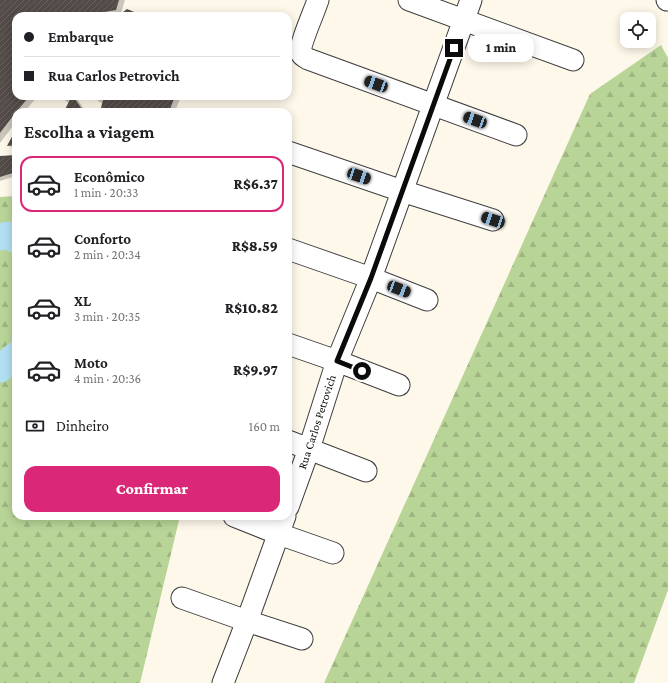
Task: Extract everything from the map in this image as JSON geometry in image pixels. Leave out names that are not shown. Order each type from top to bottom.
[{"type":"street","points":[[318,0],[301,51],[303,56],[308,60],[516,135]]},
{"type":"street","points":[[409,0],[573,60]]},
{"type":"street","name":"Rua Carlos Petrovich","points":[[292,497],[337,361],[371,278],[471,0]]},
{"type":"street","points":[[292,153],[493,220]]},
{"type":"street","points":[[292,250],[371,278],[427,300]]},
{"type":"street","points":[[292,345],[399,385]]},
{"type":"street","points":[[292,443],[366,471]]},
{"type":"street","points":[[255,520],[282,525],[333,553]]},
{"type":"street","points":[[223,683],[282,525]]},
{"type":"street","points":[[182,598],[302,639]]},
{"type":"green space","points":[[661,45],[668,58],[668,590],[634,683],[324,683],[590,94]]},
{"type":"green space","points":[[12,196],[12,520],[179,520],[140,683],[0,683],[0,197]]},
{"type":"building","points":[[0,0],[119,0],[116,10],[104,12],[12,12],[12,100],[26,100],[20,108],[12,108],[12,117],[0,133]]},
{"type":"building","points":[[127,9],[134,12],[123,12]]},
{"type":"building","points":[[70,100],[76,100],[81,108],[66,108]]},
{"type":"building","points":[[103,100],[174,100],[170,108],[101,108]]},
{"type":"building","points":[[12,137],[12,145],[7,146]]},
{"type":"building","points":[[12,155],[12,173],[0,177],[0,156]]},
{"type":"waterway","points":[[0,237],[8,235],[12,238]]},
{"type":"waterway","points":[[0,369],[12,358]]},
{"type":"route","points":[[362,371],[337,361],[371,278],[454,48]]}]
